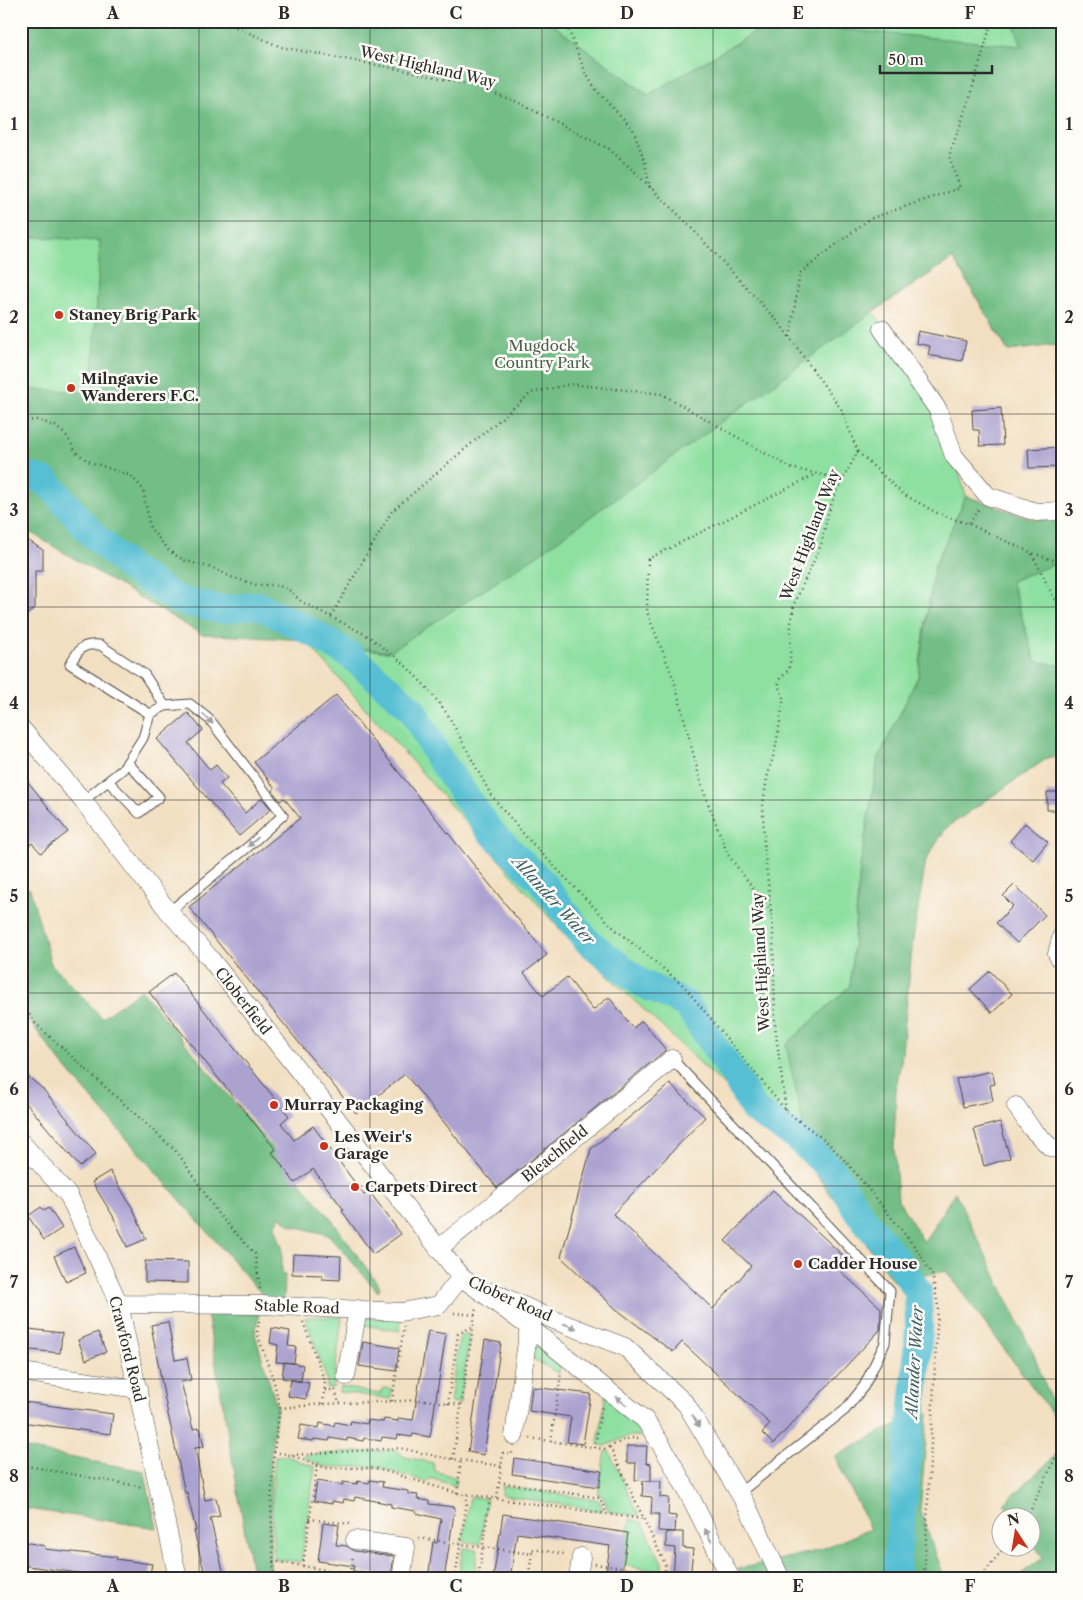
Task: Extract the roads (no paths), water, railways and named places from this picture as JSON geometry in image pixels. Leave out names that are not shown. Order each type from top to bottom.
[{"type":"street","points":[[882,329],[938,410],[954,456],[988,496],[1036,512],[1062,511]]},
{"type":"street","name":"Cloberfield","points":[[21,728],[83,801],[169,912],[215,965],[461,1277]]},
{"type":"street","points":[[1062,935],[1057,954],[1062,962]]},
{"type":"street","name":"Bleachfield","points":[[438,1250],[672,1059]]},
{"type":"street","points":[[1016,1106],[1031,1128],[1050,1147],[1062,1150]]},
{"type":"street","name":"Crawford Road","points":[[21,1142],[69,1196],[120,1304],[178,1579]]},
{"type":"street","name":"Clober Road","points":[[461,1277],[479,1290],[533,1320],[625,1347],[686,1404],[748,1508],[781,1579]]},
{"type":"street","name":"Clober Road","points":[[461,1277],[533,1320],[563,1355],[645,1420],[658,1439],[730,1578]]},
{"type":"street","name":"Stable Road","points":[[120,1304],[262,1305],[406,1311],[439,1305],[461,1277]]},
{"type":"street","points":[[346,1376],[358,1310]]},
{"type":"street","points":[[514,1436],[533,1320]]},
{"type":"street","points":[[21,1372],[138,1389]]},
{"type":"street","points":[[357,1532],[406,1547],[401,1579]]},
{"type":"street","points":[[578,1579],[581,1557]]},
{"type":"lane","points":[[150,714],[70,664],[80,648],[92,644],[100,646],[144,674],[165,706]]},
{"type":"lane","points":[[83,801],[123,769],[143,738],[150,714],[165,706],[190,704],[210,720],[283,815],[249,846],[169,912]]},
{"type":"lane","points":[[108,781],[139,813],[159,797],[127,762]]},
{"type":"lane","points":[[672,1059],[890,1291],[885,1343],[864,1386],[846,1410],[739,1493]]},
{"type":"waterway","name":"Allander Water","points":[[21,473],[47,482],[90,532],[128,567],[178,600],[222,610],[257,605],[317,635],[351,656],[411,708],[438,757],[489,830],[541,881],[586,940],[641,983],[686,1004],[735,1077],[754,1110],[797,1138],[835,1173],[858,1212],[893,1255],[918,1291],[919,1327],[915,1385],[895,1579]]},
{"type":"place","name":"Staney Brig Park","points":[[59,315]]},
{"type":"place","name":"Milngavie Wanderers F.C.","points":[[71,388]]},
{"type":"place","name":"Murray Packaging","points":[[274,1105]]},
{"type":"place","name":"Les Weir's Garage","points":[[324,1146]]},
{"type":"place","name":"Carpets Direct","points":[[355,1187]]},
{"type":"place","name":"Cadder House","points":[[798,1264]]},
{"type":"park label","name":"Mugdock Country Park","points":[[542,354]]}]
